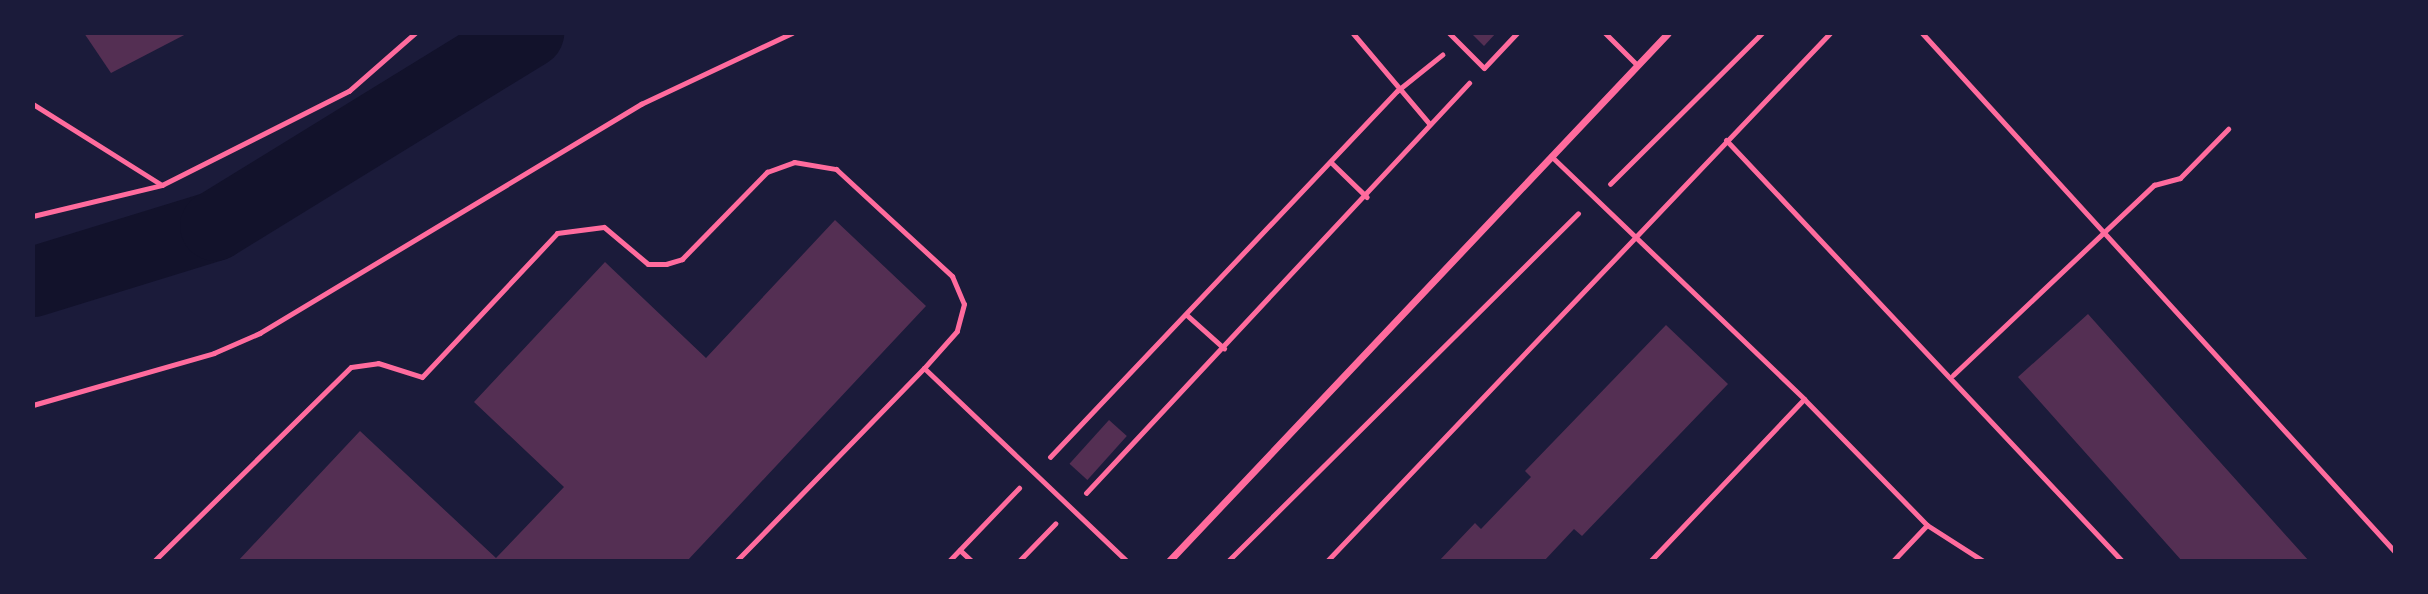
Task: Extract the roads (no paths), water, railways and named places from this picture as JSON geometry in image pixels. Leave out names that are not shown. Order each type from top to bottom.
[{"type":"street","points":[[1169,561],[1668,33]]},
{"type":"lane","points":[[1449,33],[1484,68],[1517,33]]},
{"type":"lane","points":[[1605,33],[1637,65]]},
{"type":"lane","points":[[1327,561],[1830,33]]},
{"type":"lane","points":[[1922,33],[2102,237],[2395,552]]},
{"type":"lane","points":[[1953,375],[2154,185],[2180,178],[2228,129]]},
{"type":"lane","points":[[1726,140],[1953,375],[2122,561]]},
{"type":"lane","points":[[1551,156],[1804,399],[1927,525],[1983,561]]},
{"type":"lane","points":[[153,561],[351,367],[378,363],[422,377],[557,233],[604,228],[648,264],[666,264],[682,259],[767,172],[794,162],[836,169],[952,276],[964,304],[957,331],[736,561]]},
{"type":"lane","points":[[924,368],[1127,561]]},
{"type":"lane","points":[[1650,561],[1804,399]]},
{"type":"lane","points":[[1894,561],[1927,525]]},
{"type":"waterway","points":[[33,282],[215,226],[529,33]]}]
